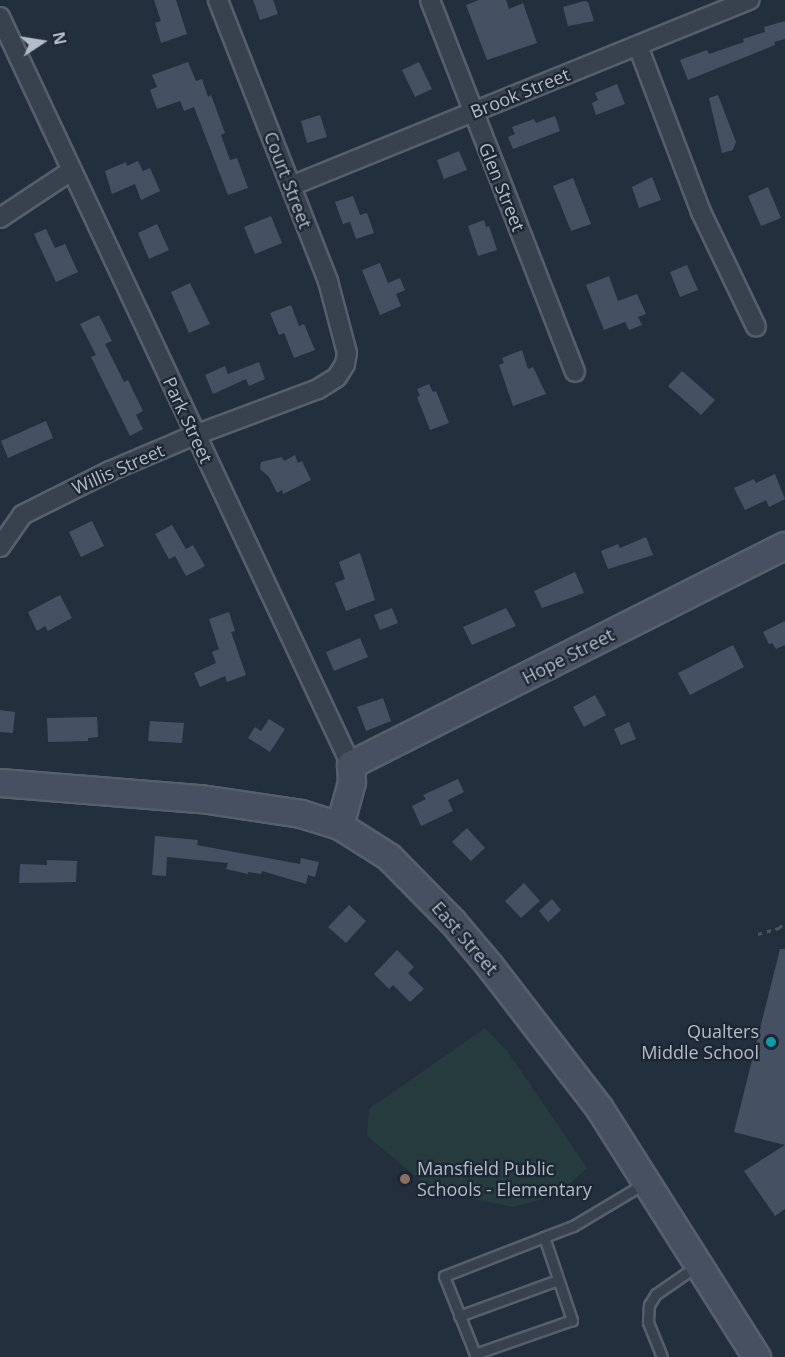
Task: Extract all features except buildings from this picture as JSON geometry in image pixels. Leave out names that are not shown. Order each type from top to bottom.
[{"type":"main road","name":"Hope Street","points":[[351,765],[785,546]]},
{"type":"main road","points":[[339,826],[352,782],[351,765]]},
{"type":"main road","name":"East Street","points":[[0,783],[201,799],[301,814],[339,826],[389,857],[453,922],[549,1040],[600,1109],[757,1357]]},
{"type":"street","name":"Court Street","points":[[218,0],[328,281],[347,353],[345,364]]},
{"type":"street","name":"Glen Street","points":[[430,0],[575,372]]},
{"type":"street","name":"Brook Street","points":[[291,186],[750,0]]},
{"type":"street","name":"Park Street","points":[[0,17],[351,765]]},
{"type":"street","points":[[638,46],[701,212],[756,327]]},
{"type":"street","points":[[0,218],[71,171]]},
{"type":"street","name":"Willis Street","points":[[0,547],[22,515],[110,471],[195,435],[318,389],[337,377],[345,364]]},
{"type":"lane","points":[[543,1237],[572,1320],[475,1354],[444,1276],[543,1237],[573,1226],[647,1182]]},
{"type":"lane","points":[[662,1357],[648,1322],[649,1305],[656,1294],[700,1264]]},
{"type":"lane","points":[[459,1316],[558,1280]]},
{"type":"path","points":[[758,934],[779,928],[785,922]]},
{"type":"green space","points":[[485,1028],[508,1052],[587,1168],[557,1195],[514,1207],[434,1191],[367,1136],[369,1109]]},
{"type":"place","name":"Qualters Middle School","points":[[771,1042]]},
{"type":"place","name":"Mansfield Public Schools - Elementary","points":[[405,1179]]}]
